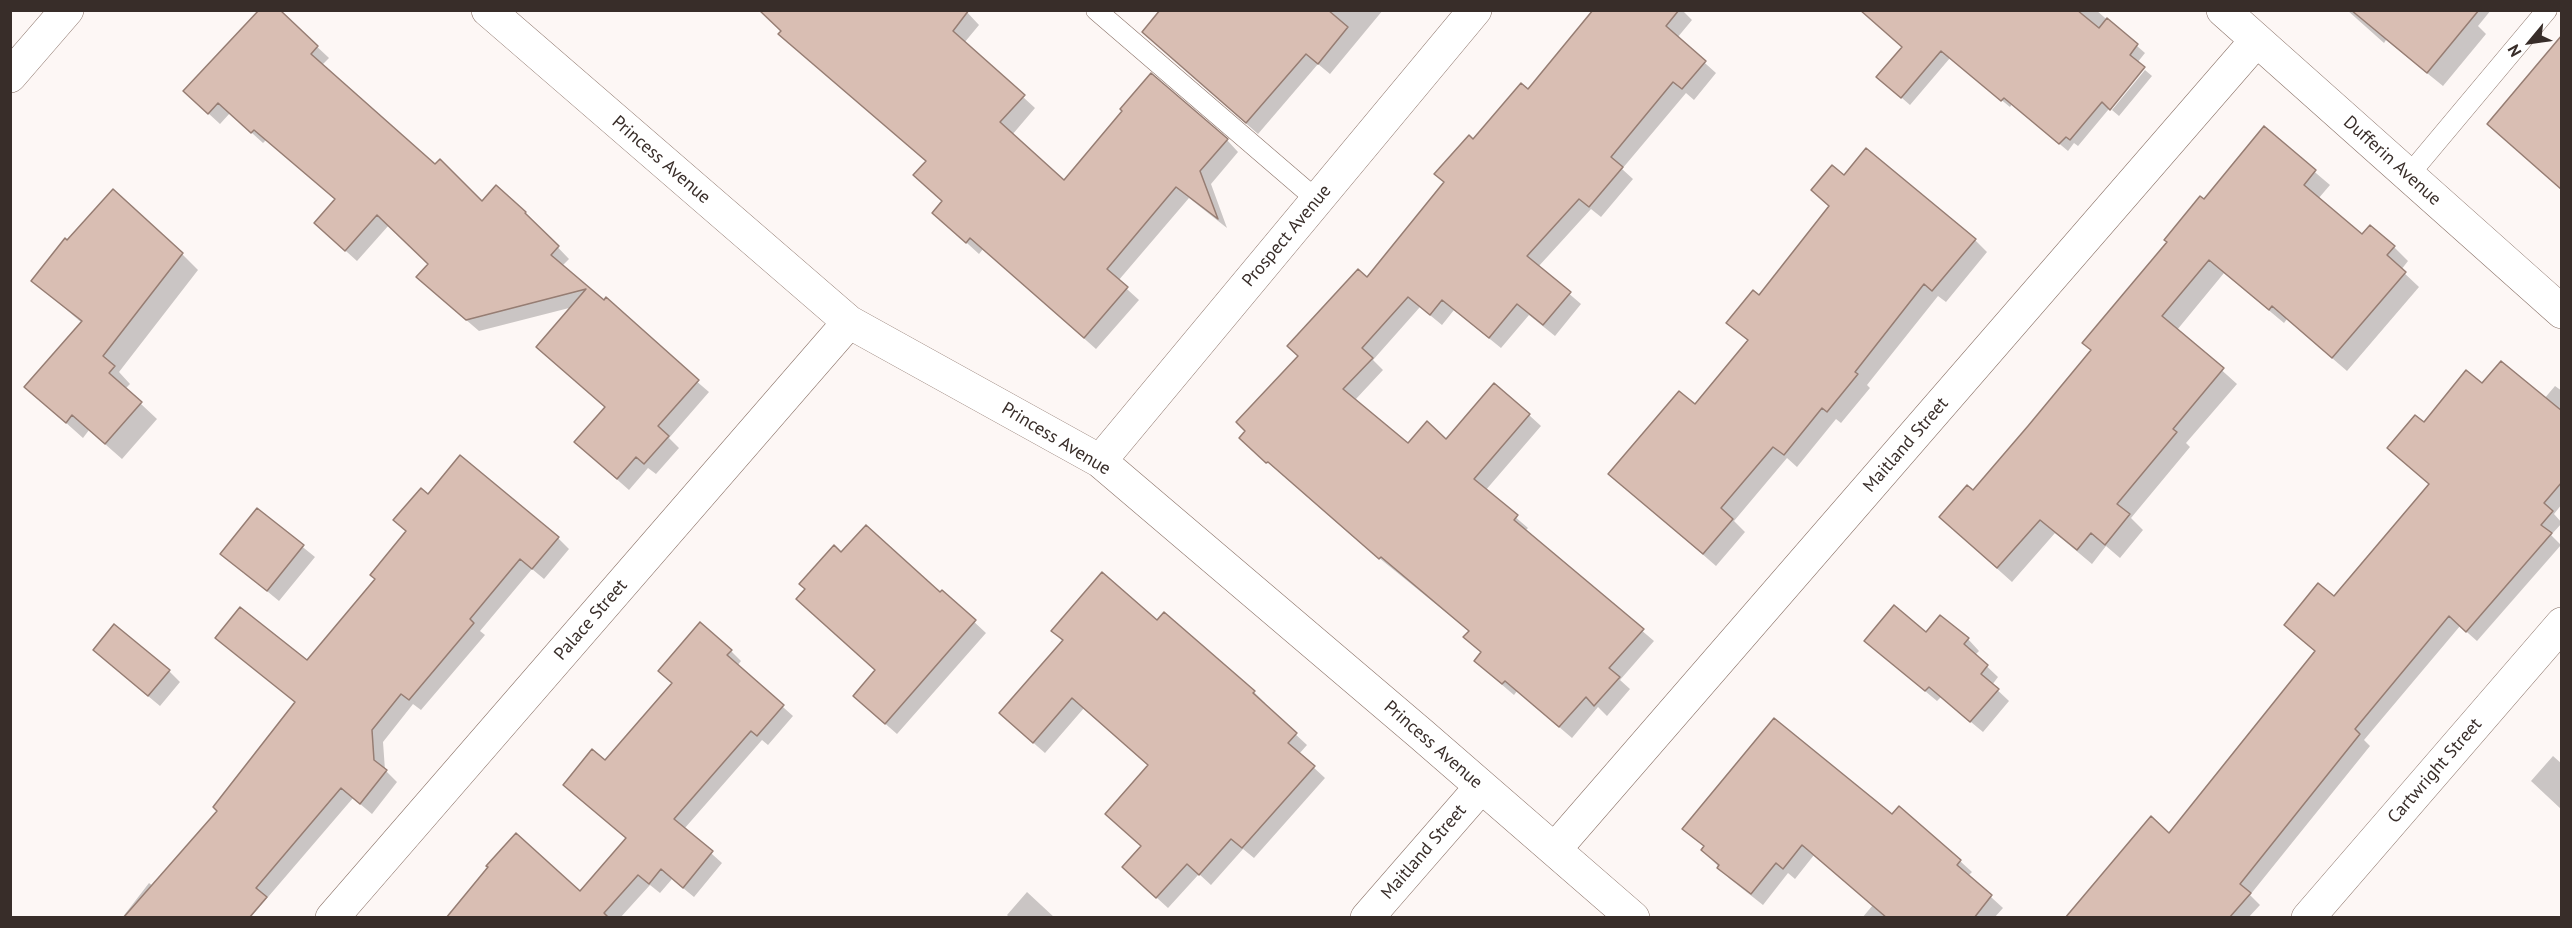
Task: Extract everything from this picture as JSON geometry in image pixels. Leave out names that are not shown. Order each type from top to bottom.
[{"type":"street","points":[[10,76],[67,10]]},
{"type":"street","name":"Princess Avenue","points":[[488,10],[849,322],[1100,461],[1633,918]]},
{"type":"street","name":"Prospect Avenue","points":[[1100,461],[1475,10]]},
{"type":"street","name":"Dufferin Avenue","points":[[2223,10],[2562,312]]},
{"type":"street","name":"Maitland Street","points":[[1555,849],[2256,41]]},
{"type":"street","name":"Palace Street","points":[[332,918],[849,322]]},
{"type":"street","name":"Cartwright Street","points":[[2308,918],[2562,624]]},
{"type":"street","name":"Maitland Street","points":[[1367,918],[1481,787]]},
{"type":"lane","points":[[1096,10],[1317,200]]},
{"type":"lane","points":[[2409,176],[2547,10]]},
{"type":"building","points":[[259,10],[280,10],[318,46],[311,54],[435,164],[440,159],[482,201],[496,185],[559,246],[551,255],[604,300],[606,297],[699,380],[658,426],[669,436],[644,464],[636,457],[617,479],[574,442],[605,407],[536,347],[586,289],[466,320],[416,277],[428,264],[377,215],[345,251],[314,223],[335,199],[254,130],[251,133],[218,103],[208,114],[183,91]]},
{"type":"building","points":[[759,10],[969,10],[953,31],[1025,95],[1000,122],[1064,180],[1151,73],[1228,139],[1200,171],[1218,219],[1176,187],[1107,269],[1128,287],[1084,338],[970,238],[966,243],[932,213],[942,201],[913,175],[926,161],[778,34],[781,31]]},
{"type":"building","points":[[1160,10],[1328,10],[1348,27],[1318,64],[1306,54],[1246,123],[1142,32]]},
{"type":"building","points":[[1593,10],[1679,10],[1666,26],[1706,61],[1682,89],[1673,82],[1611,157],[1623,167],[1589,207],[1579,199],[1527,256],[1571,292],[1543,325],[1517,304],[1489,338],[1442,300],[1430,315],[1408,297],[1362,348],[1373,358],[1343,389],[1408,443],[1427,421],[1446,439],[1494,383],[1530,414],[1474,479],[1518,515],[1514,520],[1644,629],[1609,668],[1620,677],[1594,706],[1586,697],[1559,727],[1505,681],[1502,684],[1474,661],[1481,652],[1463,637],[1469,631],[1381,557],[1379,559],[1268,462],[1266,463],[1239,438],[1245,431],[1236,422],[1298,356],[1287,346],[1358,269],[1367,277],[1444,182],[1434,174],[1469,135],[1473,139],[1521,83],[1528,89]]},
{"type":"building","points":[[1860,10],[2077,10],[2099,28],[2107,18],[2138,44],[2130,55],[2145,67],[2110,110],[2102,102],[2070,140],[2066,137],[2059,144],[2004,98],[2001,101],[1941,51],[1901,98],[1876,77],[1902,47]]},
{"type":"building","points":[[2351,10],[2479,10],[2427,73]]},
{"type":"building","points":[[2562,35],[2562,190],[2487,124]]},
{"type":"building","points":[[2264,126],[2316,170],[2304,185],[2362,234],[2370,225],[2395,246],[2387,255],[2406,272],[2332,358],[2272,306],[2269,310],[2209,260],[2162,316],[2224,368],[2173,429],[2177,432],[2117,504],[2130,514],[2105,545],[2091,533],[2077,550],[2040,520],[1997,568],[1939,517],[1967,485],[1973,490],[2028,426],[2091,350],[2082,343],[2167,242],[2164,240],[2200,196],[2204,199]]},
{"type":"building","points":[[1866,148],[1976,239],[1932,291],[1924,284],[1855,372],[1858,374],[1827,412],[1822,408],[1784,455],[1773,447],[1721,508],[1733,519],[1703,554],[1608,474],[1679,391],[1695,404],[1748,340],[1726,323],[1753,290],[1759,295],[1829,206],[1811,190],[1832,165],[1844,175]]},
{"type":"building","points":[[113,189],[183,253],[103,356],[115,366],[109,373],[142,402],[105,444],[72,415],[66,423],[24,387],[82,321],[31,281],[65,238],[67,240]]},
{"type":"building","points":[[2501,361],[2562,411],[2562,482],[2544,503],[2553,511],[2541,525],[2552,533],[2466,632],[2449,616],[2355,729],[2360,734],[2240,884],[2251,893],[2229,918],[2065,918],[2151,816],[2169,833],[2315,651],[2284,625],[2318,583],[2334,596],[2429,484],[2387,448],[2415,415],[2424,422],[2466,370],[2482,383]]},
{"type":"building","points":[[460,455],[559,537],[532,569],[520,559],[470,619],[474,623],[409,700],[401,694],[372,730],[374,760],[387,770],[360,804],[341,788],[256,888],[267,897],[249,918],[123,918],[217,811],[213,807],[295,702],[215,638],[240,607],[307,660],[375,579],[370,575],[406,531],[393,520],[421,488],[428,494]]},
{"type":"building","points":[[257,508],[304,545],[267,591],[220,554]]},
{"type":"building","points":[[866,525],[940,592],[942,590],[976,620],[885,724],[853,696],[875,670],[796,599],[805,589],[799,584],[834,545],[841,552]]},
{"type":"building","points":[[1102,572],[1157,620],[1164,612],[1255,691],[1253,693],[1297,733],[1288,743],[1315,766],[1242,848],[1231,839],[1199,875],[1187,864],[1156,898],[1122,867],[1141,846],[1105,814],[1148,765],[1072,698],[1033,743],[999,713],[1063,640],[1051,631]]},
{"type":"building","points":[[1894,605],[1926,632],[1940,615],[1969,638],[1964,644],[1988,665],[1981,674],[1999,689],[1970,722],[1929,687],[1925,691],[1864,641]]},
{"type":"building","points":[[700,622],[732,650],[727,655],[784,705],[757,736],[751,731],[674,819],[713,851],[683,888],[661,869],[649,884],[638,875],[604,913],[609,918],[446,918],[488,867],[486,866],[516,833],[580,891],[626,838],[563,785],[592,749],[605,760],[672,683],[658,671]]},
{"type":"building","points":[[114,624],[170,670],[148,696],[93,650]]},
{"type":"building","points":[[1774,718],[1892,814],[1899,806],[1961,860],[1957,865],[1992,895],[1974,918],[1887,918],[1802,845],[1783,869],[1776,863],[1751,894],[1717,868],[1719,865],[1701,850],[1704,846],[1682,829]]}]
